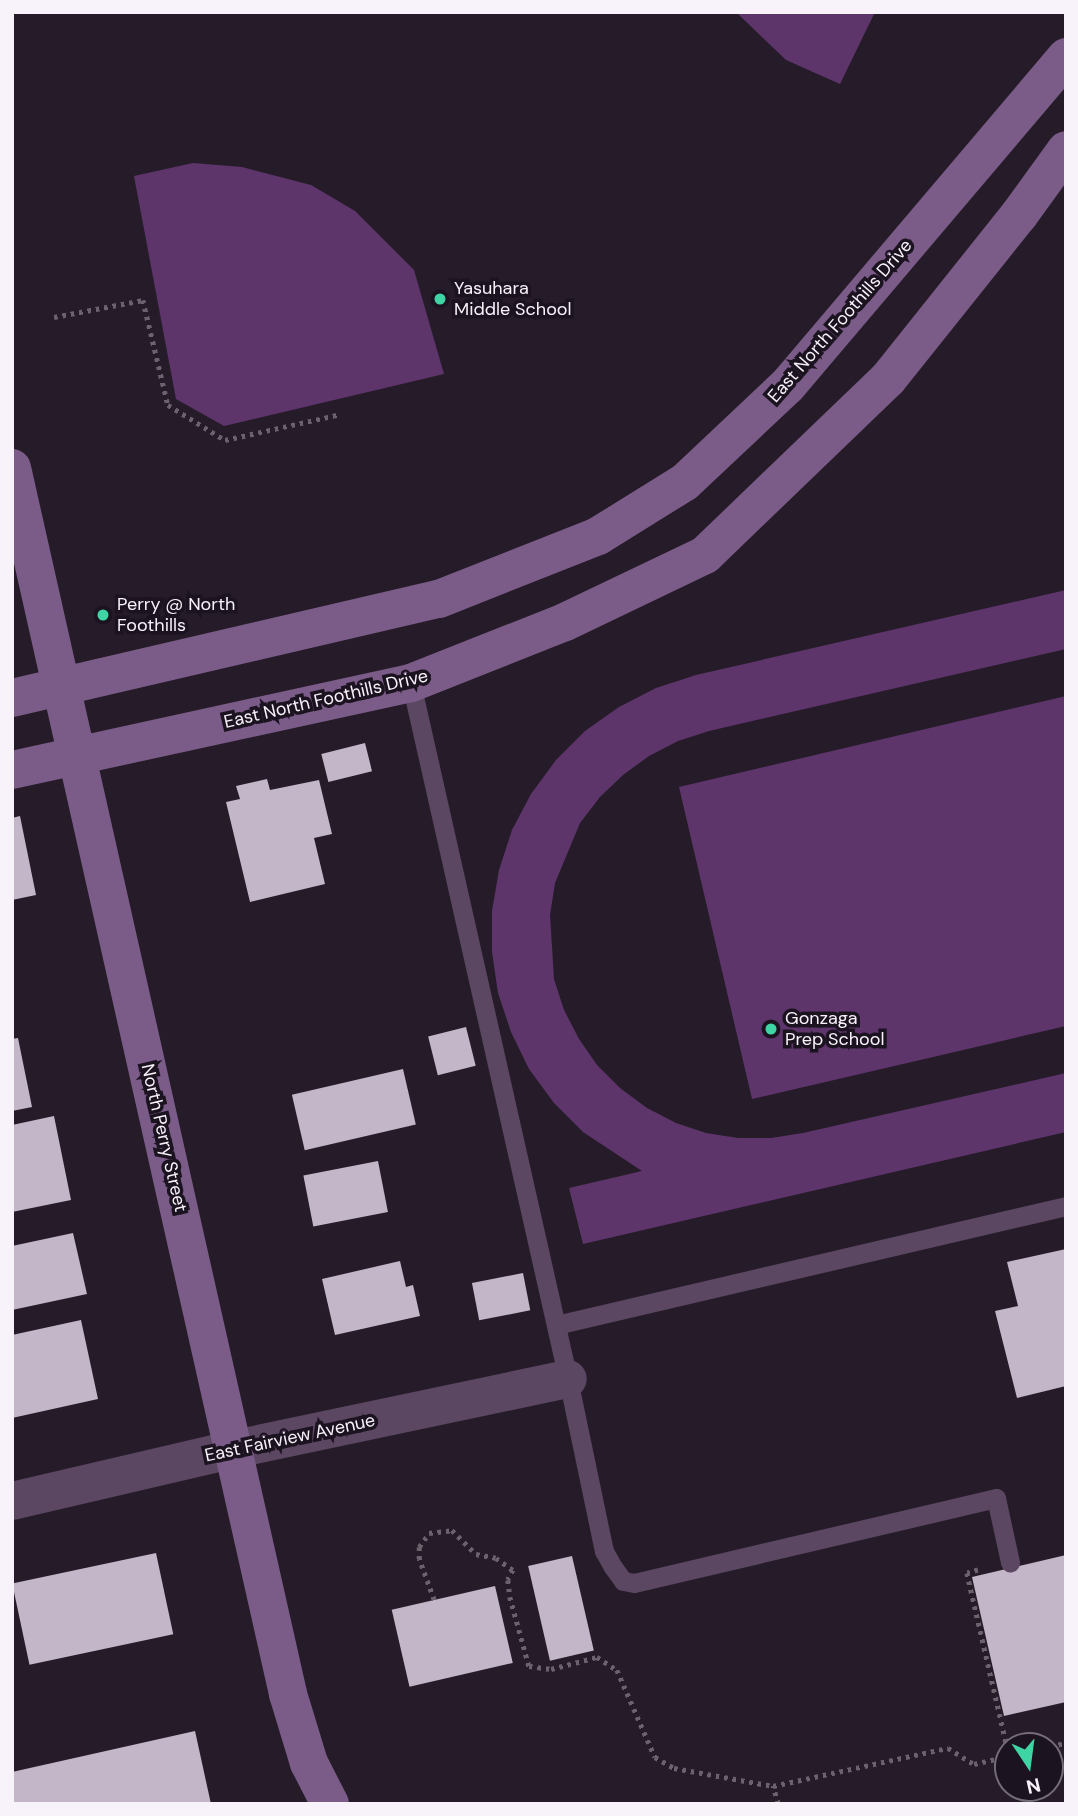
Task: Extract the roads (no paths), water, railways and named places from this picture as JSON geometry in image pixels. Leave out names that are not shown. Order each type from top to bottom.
[{"type":"main road","name":"East North Foothills Drive","points":[[12,698],[439,599],[598,536],[674,489],[788,385],[1066,57]]},
{"type":"main road","name":"East North Foothills Drive","points":[[12,770],[411,683],[565,622],[705,555],[888,379],[1019,215],[1066,150]]},
{"type":"main road","name":"North Perry Street","points":[[12,468],[235,1449],[288,1694],[309,1763],[330,1804]]},
{"type":"street","name":"East Fairview Avenue","points":[[12,1501],[235,1449],[568,1379]]},
{"type":"lane","points":[[411,683],[556,1325],[604,1551],[623,1581],[634,1583],[996,1498],[1010,1562]]},
{"type":"lane","points":[[556,1325],[1066,1206]]},
{"type":"place","name":"Yasuhara Middle School","points":[[440,299]]},
{"type":"place","name":"Perry @ North Foothills","points":[[103,615]]},
{"type":"place","name":"Gonzaga Prep School","points":[[771,1029]]}]
